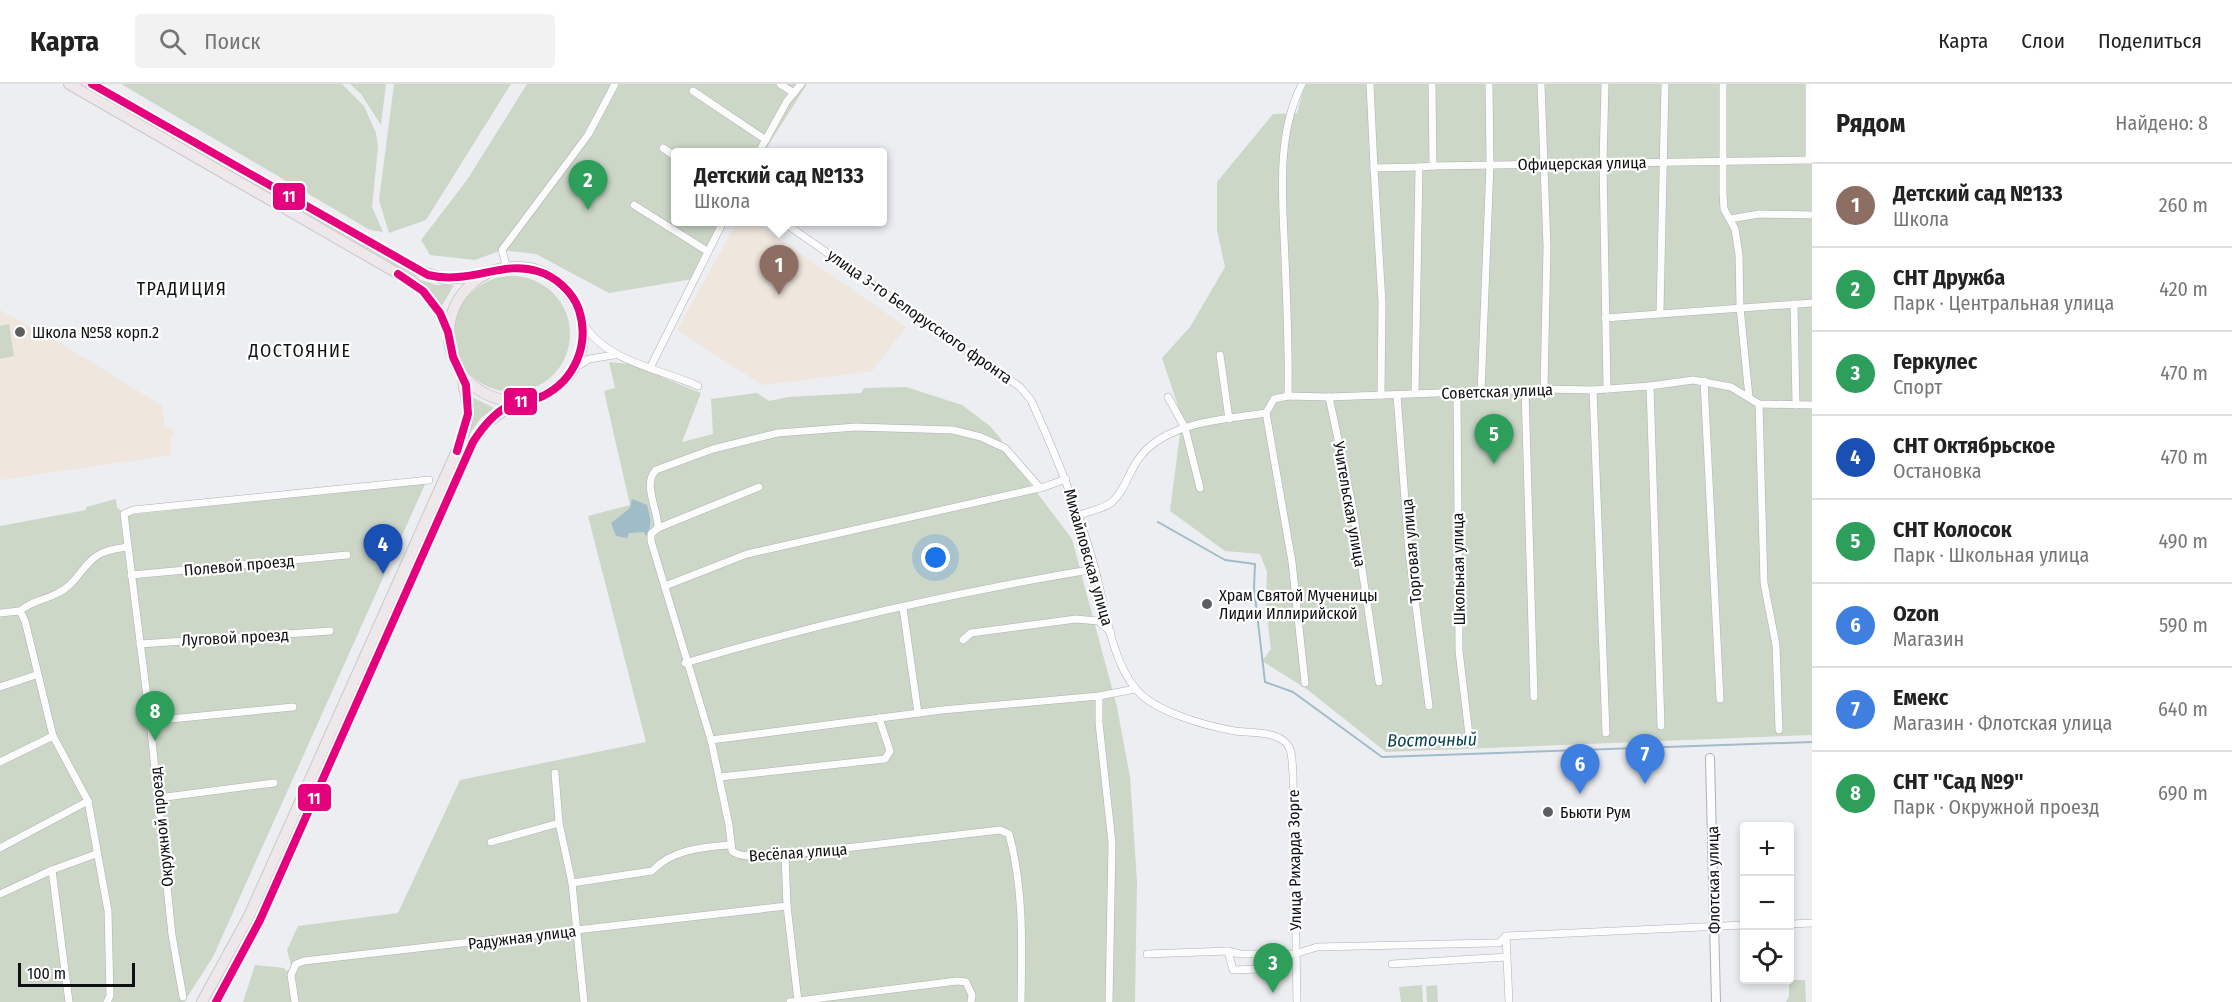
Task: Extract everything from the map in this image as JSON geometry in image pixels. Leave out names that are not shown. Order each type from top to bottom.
[{"type":"main road","points":[[69,84],[419,286],[436,306],[449,335]]},
{"type":"main road","points":[[92,84],[417,270],[444,279],[483,276],[507,268],[532,269],[555,280],[572,298],[582,321],[582,346],[573,369],[562,383],[549,393],[534,399],[517,401],[488,395],[474,387],[462,375]]},
{"type":"main road","points":[[202,1002],[249,916],[463,437],[469,413],[462,375],[451,352],[449,335],[451,319],[457,303],[466,289],[483,276]]},
{"type":"main road","points":[[216,1002],[260,920],[473,442],[488,422],[517,401]]},
{"type":"street","points":[[507,268],[502,250],[588,135],[615,84]]},
{"type":"street","points":[[780,84],[794,93]]},
{"type":"street","points":[[762,148],[801,84]]},
{"type":"street","points":[[1302,84],[1288,120],[1282,187],[1289,352],[1288,396],[1274,399],[1266,413],[1292,562],[1305,682]]},
{"type":"street","points":[[1370,84],[1382,303],[1380,395]]},
{"type":"street","points":[[1432,84],[1433,166]]},
{"type":"street","points":[[1481,392],[1490,164],[1489,84]]},
{"type":"street","points":[[1541,84],[1542,164],[1547,247],[1544,388]]},
{"type":"street","points":[[1605,84],[1603,163],[1607,389]]},
{"type":"street","points":[[1659,313],[1665,84]]},
{"type":"street","points":[[1722,84],[1721,162],[1724,209],[1735,229],[1739,255],[1740,307],[1749,397]]},
{"type":"street","points":[[1809,84],[1810,160]]},
{"type":"street","points":[[693,91],[766,140]]},
{"type":"street","points":[[663,148],[671,154]]},
{"type":"street","name":"Офицерская улица","points":[[1374,168],[1490,164],[1810,160]]},
{"type":"street","points":[[1415,393],[1419,167]]},
{"type":"street","points":[[634,205],[707,251]]},
{"type":"street","points":[[1730,219],[1759,214],[1812,215]]},
{"type":"street","points":[[651,366],[721,226]]},
{"type":"street","name":"улица 3-го Белорусского фронта","points":[[789,226],[1020,387],[1031,400],[1042,424]]},
{"type":"street","points":[[1605,318],[1812,303]]},
{"type":"street","points":[[1794,304],[1796,405]]},
{"type":"street","points":[[582,321],[593,339],[614,355],[651,366],[698,386]]},
{"type":"street","points":[[573,369],[594,357],[614,355]]},
{"type":"street","points":[[1220,355],[1229,419]]},
{"type":"street","name":"Советская улица","points":[[1288,396],[1397,395],[1544,388],[1593,390],[1693,380],[1731,387],[1759,404]]},
{"type":"street","points":[[1704,381],[1720,699]]},
{"type":"street","points":[[1650,386],[1661,726]]},
{"type":"street","points":[[1525,390],[1534,697]]},
{"type":"street","points":[[1593,390],[1606,733]]},
{"type":"street","name":"Школьная улица","points":[[1457,393],[1459,651],[1470,743]]},
{"type":"street","name":"Торговая улица","points":[[1397,395],[1409,553],[1429,706]]},
{"type":"street","points":[[1168,397],[1185,428],[1200,488]]},
{"type":"street","name":"Учительская улица","points":[[1329,397],[1353,510],[1378,682]]},
{"type":"street","points":[[1779,730],[1776,645],[1764,583],[1759,404],[1812,405]]},
{"type":"street","points":[[1078,516],[1112,502],[1122,488],[1131,468],[1146,449],[1162,437],[1185,428],[1266,413]]},
{"type":"street","name":"Михайловская улица","points":[[1042,424],[1066,479],[1095,569],[1111,632],[1123,668],[1135,689]]},
{"type":"street","points":[[658,528],[649,484],[650,476],[656,470],[713,449],[778,433],[856,426],[953,430],[981,437],[1005,448],[1040,488]]},
{"type":"street","points":[[665,586],[747,554],[1040,488],[1066,479]]},
{"type":"street","name":"Окружной проезд","points":[[183,997],[172,935],[150,721],[124,514],[133,510],[429,480]]},
{"type":"street","points":[[729,845],[729,825],[711,740],[685,663],[651,542],[651,534],[658,528],[759,487]]},
{"type":"street","points":[[0,613],[20,611],[27,604],[58,593],[73,584],[95,557],[108,550],[127,547]]},
{"type":"street","name":"Полевой проезд","points":[[131,575],[347,555]]},
{"type":"street","points":[[685,663],[743,646],[1016,582],[1095,569]]},
{"type":"street","points":[[903,608],[918,713]]},
{"type":"street","points":[[20,611],[25,621],[36,675],[53,736],[88,801],[108,910],[110,996],[107,1002]]},
{"type":"street","points":[[963,640],[971,633],[1076,619],[1098,621],[1111,632]]},
{"type":"street","name":"Луговой проезд","points":[[140,644],[330,631]]},
{"type":"street","points":[[0,687],[36,675]]},
{"type":"street","points":[[711,740],[918,713],[1099,696],[1135,689]]},
{"type":"street","name":"Улица Рихарда Зорге","points":[[1135,689],[1145,698],[1186,718],[1232,730],[1277,736],[1286,743],[1290,751],[1292,766],[1297,1002]]},
{"type":"street","points":[[1099,696],[1098,723],[1112,843],[1109,1002]]},
{"type":"street","points":[[150,721],[293,707]]},
{"type":"street","points":[[720,777],[885,759],[890,751],[879,718]]},
{"type":"street","points":[[0,762],[53,736]]},
{"type":"street","name":"Флотская улица","points":[[1710,758],[1716,1002]]},
{"type":"street","points":[[555,773],[560,823],[572,883],[584,1002]]},
{"type":"street","points":[[158,798],[274,783]]},
{"type":"street","points":[[0,848],[88,801]]},
{"type":"street","points":[[491,842],[560,823]]},
{"type":"street","name":"Весёлая улица","points":[[572,883],[652,871],[660,862],[694,848],[729,845],[737,855],[753,856],[770,853],[785,855],[1000,830],[1009,834],[1014,850],[1024,959],[1021,1002]]},
{"type":"street","points":[[0,894],[52,870],[96,854]]},
{"type":"street","points":[[785,855],[787,906],[798,1001]]},
{"type":"street","points":[[52,870],[69,1002]]},
{"type":"street","name":"Радужная улица","points":[[295,1002],[291,975],[296,964],[304,961],[787,906]]},
{"type":"street","points":[[1794,924],[1812,923]]},
{"type":"street","points":[[1147,954],[1228,951],[1240,954],[1295,954],[1317,947],[1500,943],[1506,936],[1740,926]]},
{"type":"street","points":[[1506,936],[1509,1002]]},
{"type":"street","points":[[1228,951],[1233,970],[1282,968]]},
{"type":"street","points":[[1392,964],[1507,957]]},
{"type":"street","points":[[790,1002],[957,981],[966,982],[971,1002]]},
{"type":"shaded area","points":[[735,226],[761,226],[906,327],[872,371],[762,385],[677,330]]},
{"type":"shaded area","points":[[0,310],[78,354],[75,358],[82,356],[162,406],[165,425],[175,430],[170,439],[172,455],[0,480]]},
{"type":"green space","points":[[121,84],[342,84],[364,106],[376,133],[378,147],[372,207],[383,232],[370,230]]},
{"type":"green space","points":[[350,84],[386,84],[381,125],[361,94]]},
{"type":"green space","points":[[394,84],[511,84],[426,220],[389,233],[379,200]]},
{"type":"green space","points":[[527,84],[807,84],[767,148],[671,148],[671,226],[723,226],[693,279],[609,293],[536,254],[502,250],[475,260],[430,255],[421,240],[467,180]]},
{"type":"green space","points":[[1305,84],[1812,84],[1812,735],[1386,752],[1308,690],[1262,661],[1271,649],[1266,610],[1267,572],[1260,554],[1225,551],[1170,511],[1182,418],[1162,358],[1190,327],[1225,267],[1217,230],[1217,182],[1273,114],[1297,113]]},
{"type":"green space","points":[[512,276],[534,280],[553,293],[566,312],[570,334],[566,356],[553,375],[534,388],[512,392],[490,388],[471,375],[458,356],[454,334],[458,312],[471,293],[490,280]]},
{"type":"green space","points":[[420,280],[437,285],[454,285],[440,309],[419,283]]},
{"type":"green space","points":[[9,324],[14,356],[0,359],[0,326]]},
{"type":"green space","points":[[609,362],[630,364],[701,393],[682,442],[713,434],[711,399],[757,393],[769,401],[788,397],[861,393],[864,388],[906,387],[962,405],[990,426],[1001,439],[1010,457],[1072,539],[1117,707],[1130,777],[1137,882],[1135,1002],[243,1002],[255,965],[284,968],[286,971],[292,969],[287,950],[298,926],[398,913],[460,780],[646,742],[588,516],[630,505],[604,391],[615,388]]},
{"type":"green space","points":[[470,396],[494,408],[481,418],[470,433],[467,432]]},
{"type":"green space","points":[[426,482],[213,957],[184,1002],[0,1002],[0,526],[86,510],[86,507],[116,499],[117,508],[129,515]]},
{"type":"green space","points":[[1794,980],[1805,980],[1806,1002],[1786,1002],[1789,996],[1789,984],[1794,984]]},
{"type":"green space","points":[[1422,985],[1423,1002],[1401,1002],[1399,987]]},
{"type":"green space","points":[[1437,985],[1438,1002],[1427,1002],[1426,986]]},
{"type":"water","points":[[632,499],[647,505],[650,528],[646,536],[644,532],[629,533],[627,538],[616,536],[611,523],[630,508]]},
{"type":"waterway","name":"Восточный","points":[[1158,522],[1225,560],[1255,564],[1254,588],[1265,682],[1293,692],[1382,757],[1812,742]]},
{"type":"transit line","name":"11","points":[[92,84],[428,275],[458,277],[511,268],[524,268],[544,273],[562,286],[572,297],[579,310],[582,323],[581,348],[577,360],[564,381],[543,396],[508,406],[497,413],[473,442],[260,920],[216,1002]]},
{"type":"transit line","name":"11","points":[[398,274],[423,291],[440,313],[448,332],[453,357],[466,385],[468,414],[457,451]]},
{"type":"place","name":"СНТ Дружба","points":[[588,210]]},
{"type":"place","name":"Детский сад №133","points":[[779,295]]},
{"type":"place","name":"Школа №58 корп.2","points":[[20,332]]},
{"type":"place","name":"СНТ Колосок","points":[[1494,464]]},
{"type":"place","name":"СНТ Октябрьское","points":[[383,574]]},
{"type":"place","name":"Храм Святой Мученицы Лидии Иллирийской","points":[[1207,604]]},
{"type":"place","name":"СНТ \"Сад №9\"","points":[[155,741]]},
{"type":"place","name":"Емекс","points":[[1645,784]]},
{"type":"place","name":"Ozon","points":[[1580,794]]},
{"type":"place","name":"Бьюти Рум","points":[[1548,812]]},
{"type":"place","name":"Геркулес","points":[[1273,993]]},
{"type":"district","name":"ТРАДИЦИЯ","points":[[182,289]]},
{"type":"district","name":"ДОСТОЯНИЕ","points":[[300,351]]}]
